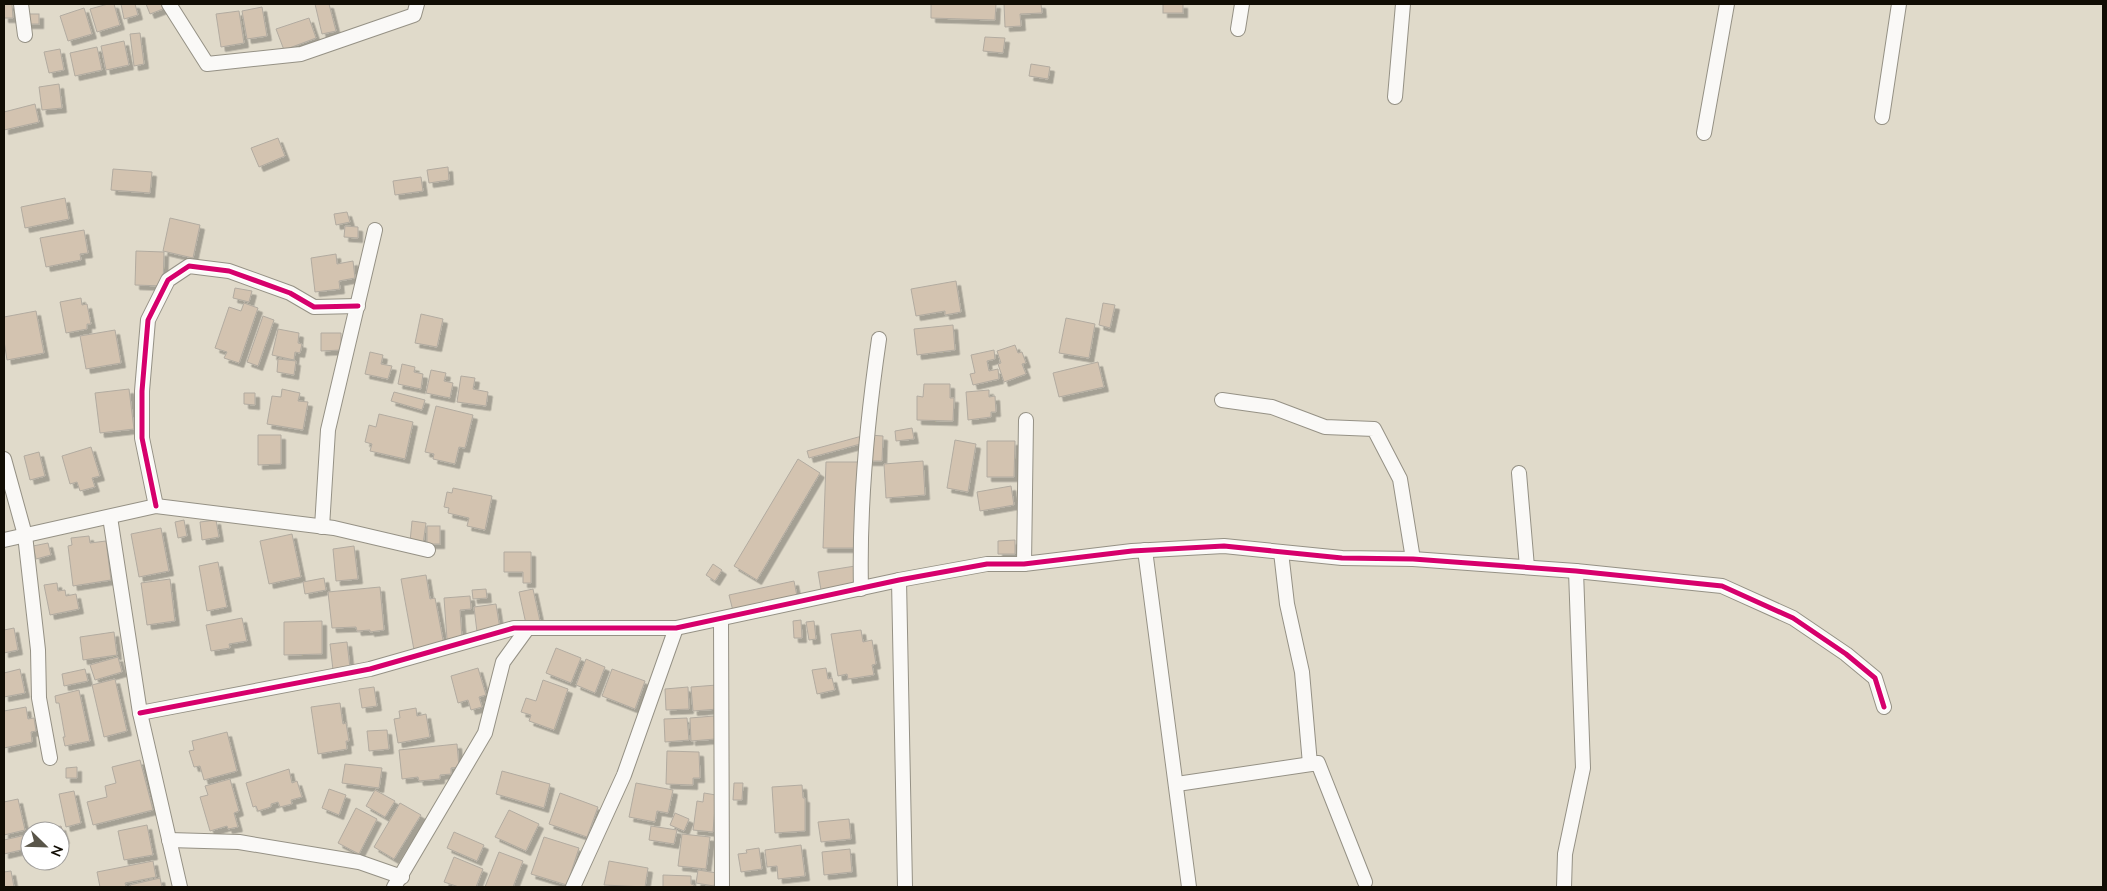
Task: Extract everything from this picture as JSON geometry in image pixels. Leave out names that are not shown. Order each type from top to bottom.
[{"type":"street","points":[[21,4],[25,34]]},
{"type":"street","points":[[169,4],[208,64],[301,54],[414,15],[417,4]]},
{"type":"street","points":[[1238,29],[1242,4]]},
{"type":"street","points":[[1395,97],[1403,4]]},
{"type":"street","points":[[1704,133],[1727,4]]},
{"type":"street","points":[[1882,117],[1899,4]]},
{"type":"street","points":[[322,526],[328,430],[375,230]]},
{"type":"street","points":[[156,506],[142,438],[142,391],[148,320],[168,280],[189,266],[229,271],[290,293],[314,307],[358,306]]},
{"type":"street","points":[[860,588],[863,484],[870,404],[880,339]]},
{"type":"street","points":[[1222,400],[1272,407],[1325,427],[1374,429],[1400,479],[1413,559]]},
{"type":"street","points":[[1024,564],[1026,420]]},
{"type":"street","points":[[4,459],[25,535],[38,650],[39,698],[50,758]]},
{"type":"street","points":[[1519,473],[1527,567]]},
{"type":"street","points":[[4,540],[156,506],[322,526],[428,550]]},
{"type":"street","points":[[110,517],[140,713],[180,887]]},
{"type":"street","points":[[140,713],[370,669],[514,628],[676,628],[860,588],[987,564],[1024,564],[1145,550],[1224,546],[1342,558],[1413,559],[1527,567],[1722,586],[1794,618],[1846,654],[1875,678],[1884,708]]},
{"type":"street","points":[[1145,550],[1189,887]]},
{"type":"street","points":[[1282,552],[1287,604],[1302,672],[1310,764]]},
{"type":"street","points":[[1564,887],[1565,854],[1583,768],[1576,571]]},
{"type":"street","points":[[899,580],[905,887]]},
{"type":"street","points":[[721,619],[722,887]]},
{"type":"street","points":[[503,662],[527,628]]},
{"type":"street","points":[[573,887],[624,775],[676,628]]},
{"type":"street","points":[[169,840],[239,842],[359,862],[398,882],[485,733],[503,662],[501,632]]},
{"type":"street","points":[[1177,784],[1318,763],[1365,882]]},
{"type":"building","points":[[4,4],[12,4],[13,18],[4,18]]},
{"type":"building","points":[[114,4],[120,25],[97,32],[90,9]]},
{"type":"building","points":[[121,4],[135,4],[138,15],[124,19]]},
{"type":"building","points":[[146,4],[161,4],[163,9],[150,14]]},
{"type":"building","points":[[315,4],[329,4],[336,31],[322,34]]},
{"type":"building","points":[[931,4],[996,4],[995,20],[931,18]]},
{"type":"building","points":[[1004,4],[1041,4],[1042,13],[1020,14],[1021,26],[1005,27]]},
{"type":"building","points":[[1163,4],[1183,4],[1183,13],[1163,13]]},
{"type":"building","points":[[262,7],[267,36],[247,39],[242,11]]},
{"type":"building","points":[[84,8],[92,34],[68,41],[60,16]]},
{"type":"building","points":[[239,11],[244,43],[221,47],[216,14]]},
{"type":"building","points":[[24,14],[39,14],[39,24],[24,24]]},
{"type":"building","points":[[309,18],[316,38],[284,50],[276,29]]},
{"type":"building","points":[[140,33],[144,64],[134,66],[130,34]]},
{"type":"building","points":[[985,37],[1005,38],[1003,53],[983,51]]},
{"type":"building","points":[[124,41],[129,65],[106,70],[101,46]]},
{"type":"building","points":[[97,47],[102,70],[75,76],[70,53]]},
{"type":"building","points":[[60,49],[64,70],[49,73],[44,52]]},
{"type":"building","points":[[1031,64],[1050,67],[1048,79],[1029,76]]},
{"type":"building","points":[[59,84],[62,108],[42,110],[39,87]]},
{"type":"building","points":[[35,104],[39,122],[4,130],[4,112]]},
{"type":"building","points":[[278,138],[285,156],[259,167],[251,148]]},
{"type":"building","points":[[448,167],[449,180],[429,183],[427,170]]},
{"type":"building","points":[[113,169],[152,172],[150,193],[111,190]]},
{"type":"building","points":[[421,177],[423,191],[395,195],[393,181]]},
{"type":"building","points":[[65,198],[69,219],[25,228],[21,207]]},
{"type":"building","points":[[347,212],[350,222],[336,225],[334,214]]},
{"type":"building","points":[[170,218],[200,225],[193,258],[163,251]]},
{"type":"building","points":[[345,226],[358,227],[358,238],[344,237]]},
{"type":"building","points":[[84,230],[88,253],[80,254],[81,260],[46,267],[40,238]]},
{"type":"building","points":[[136,251],[164,252],[163,286],[135,285]]},
{"type":"building","points":[[336,254],[337,264],[353,261],[355,278],[339,281],[340,289],[315,292],[311,258]]},
{"type":"building","points":[[956,281],[961,312],[945,315],[945,311],[916,316],[911,289]]},
{"type":"building","points":[[235,288],[252,291],[249,302],[233,298]]},
{"type":"building","points":[[81,298],[82,305],[87,304],[91,324],[87,324],[87,329],[66,333],[60,302]]},
{"type":"building","points":[[244,303],[258,308],[239,363],[224,358],[227,352],[215,348],[229,307],[241,311]]},
{"type":"building","points":[[1103,303],[1115,305],[1110,328],[1099,325]]},
{"type":"building","points":[[36,311],[44,353],[7,360],[4,341],[4,317]]},
{"type":"building","points":[[421,314],[443,319],[437,347],[415,343]]},
{"type":"building","points":[[263,316],[274,320],[258,366],[247,362]]},
{"type":"building","points":[[1066,318],[1095,324],[1089,358],[1059,353]]},
{"type":"building","points":[[953,325],[955,350],[917,355],[914,329]]},
{"type":"building","points":[[278,329],[299,333],[298,343],[302,344],[300,353],[295,352],[294,360],[272,355]]},
{"type":"building","points":[[115,330],[121,363],[86,369],[80,336]]},
{"type":"building","points":[[321,333],[341,333],[341,350],[321,351]]},
{"type":"building","points":[[1015,345],[1018,353],[1022,352],[1026,363],[1022,364],[1026,374],[1004,382],[998,364],[1001,363],[997,351]]},
{"type":"building","points":[[994,350],[995,359],[987,361],[989,371],[998,369],[999,379],[973,385],[970,374],[975,373],[971,355]]},
{"type":"building","points":[[370,352],[383,355],[381,364],[392,366],[388,379],[365,374]]},
{"type":"building","points":[[278,359],[296,361],[294,375],[277,372]]},
{"type":"building","points":[[1098,362],[1104,387],[1059,397],[1053,373]]},
{"type":"building","points":[[402,364],[415,367],[414,372],[423,374],[421,389],[398,384]]},
{"type":"building","points":[[431,370],[446,373],[444,381],[453,383],[450,398],[426,393]]},
{"type":"building","points":[[461,376],[475,378],[473,389],[488,392],[486,406],[457,402]]},
{"type":"building","points":[[924,384],[950,384],[950,398],[954,398],[953,421],[917,420],[917,396],[923,397]]},
{"type":"building","points":[[129,389],[134,429],[100,433],[95,393]]},
{"type":"building","points":[[282,389],[300,393],[298,401],[308,402],[303,430],[267,424],[272,396],[281,397]]},
{"type":"building","points":[[989,390],[989,397],[995,396],[996,412],[991,412],[991,417],[968,420],[966,392]]},
{"type":"building","points":[[394,392],[425,400],[422,410],[391,401]]},
{"type":"building","points":[[244,393],[255,393],[255,405],[244,404]]},
{"type":"building","points":[[436,406],[473,415],[465,448],[459,447],[455,464],[433,459],[434,454],[425,452]]},
{"type":"building","points":[[379,414],[413,422],[405,459],[370,451],[372,444],[365,442],[369,425],[376,427]]},
{"type":"building","points":[[912,428],[914,439],[896,441],[895,431]]},
{"type":"building","points":[[258,435],[281,435],[281,464],[258,465]]},
{"type":"building","points":[[870,435],[883,436],[882,461],[868,461]]},
{"type":"building","points":[[862,436],[864,443],[809,458],[807,451]]},
{"type":"building","points":[[955,440],[976,444],[968,492],[947,488]]},
{"type":"building","points":[[987,441],[1015,441],[1014,477],[987,477]]},
{"type":"building","points":[[91,447],[100,476],[92,478],[95,487],[80,491],[77,482],[70,484],[62,456]]},
{"type":"building","points":[[39,452],[45,476],[30,480],[24,456]]},
{"type":"building","points":[[798,459],[820,473],[757,580],[734,566]]},
{"type":"building","points":[[923,461],[925,495],[886,498],[884,464]]},
{"type":"building","points":[[826,462],[860,462],[858,548],[823,548]]},
{"type":"building","points":[[1011,486],[1014,505],[980,511],[977,492]]},
{"type":"building","points":[[453,488],[492,496],[485,530],[467,526],[469,518],[448,513],[449,508],[444,507],[447,492],[452,493]]},
{"type":"building","points":[[184,520],[187,536],[178,538],[175,522]]},
{"type":"building","points":[[216,520],[219,537],[202,540],[200,522]]},
{"type":"building","points":[[412,521],[426,523],[423,544],[410,542]]},
{"type":"building","points":[[427,526],[440,526],[440,544],[427,544]]},
{"type":"building","points":[[161,528],[169,571],[139,577],[131,534]]},
{"type":"building","points":[[292,534],[301,577],[269,584],[260,541]]},
{"type":"building","points":[[89,536],[90,543],[106,541],[111,580],[73,586],[68,546],[72,545],[71,538]]},
{"type":"building","points":[[1015,540],[1015,554],[998,554],[998,541]]},
{"type":"building","points":[[48,543],[51,555],[36,559],[33,546]]},
{"type":"building","points":[[354,546],[358,579],[336,581],[333,549]]},
{"type":"building","points":[[504,552],[531,552],[531,583],[523,583],[523,572],[504,572]]},
{"type":"building","points":[[218,562],[227,607],[207,611],[199,566]]},
{"type":"building","points":[[713,564],[722,570],[715,581],[706,575]]},
{"type":"building","points":[[855,566],[857,584],[821,590],[818,572]]},
{"type":"building","points":[[426,575],[430,599],[435,598],[444,645],[414,650],[401,579]]},
{"type":"building","points":[[324,578],[326,590],[305,594],[303,582]]},
{"type":"building","points":[[170,579],[175,621],[147,625],[141,583]]},
{"type":"building","points":[[794,581],[797,596],[733,611],[729,595]]},
{"type":"building","points":[[57,583],[58,591],[65,590],[66,596],[76,594],[79,609],[50,615],[44,585]]},
{"type":"building","points":[[380,587],[384,630],[370,632],[370,630],[357,631],[356,627],[332,628],[328,592]]},
{"type":"building","points":[[486,589],[487,598],[473,599],[472,590]]},
{"type":"building","points":[[533,589],[540,621],[526,624],[519,592]]},
{"type":"building","points":[[470,596],[471,609],[460,610],[462,638],[447,639],[444,598]]},
{"type":"building","points":[[496,604],[500,629],[477,632],[474,607]]},
{"type":"building","points":[[242,618],[247,641],[229,644],[230,648],[211,651],[206,625]]},
{"type":"building","points":[[801,620],[802,638],[794,638],[793,621]]},
{"type":"building","points":[[322,621],[322,654],[284,655],[284,622]]},
{"type":"building","points":[[814,621],[816,639],[809,640],[806,622]]},
{"type":"building","points":[[14,628],[18,650],[4,653],[4,630]]},
{"type":"building","points":[[861,630],[863,642],[872,640],[876,664],[872,665],[874,675],[848,679],[847,674],[838,676],[831,634]]},
{"type":"building","points":[[114,632],[117,655],[83,660],[80,637]]},
{"type":"building","points":[[347,642],[350,668],[333,670],[330,644]]},
{"type":"building","points":[[556,648],[581,658],[571,683],[546,673]]},
{"type":"building","points":[[118,657],[122,672],[95,680],[90,665]]},
{"type":"building","points":[[586,659],[605,667],[595,693],[576,685]]},
{"type":"building","points":[[478,668],[486,695],[479,697],[482,707],[471,710],[468,700],[458,703],[451,676]]},
{"type":"building","points":[[826,668],[828,679],[832,678],[835,690],[817,694],[812,670]]},
{"type":"building","points":[[20,669],[25,693],[4,697],[4,673]]},
{"type":"building","points":[[85,669],[88,681],[64,686],[62,674]]},
{"type":"building","points":[[612,669],[645,681],[635,709],[602,696]]},
{"type":"building","points":[[115,679],[127,731],[104,737],[92,685]]},
{"type":"building","points":[[543,680],[568,689],[554,730],[529,721],[531,715],[521,712],[526,698],[536,701]]},
{"type":"building","points":[[717,685],[718,709],[693,711],[691,687]]},
{"type":"building","points":[[374,687],[377,706],[362,708],[359,689]]},
{"type":"building","points":[[688,687],[689,709],[666,710],[665,689]]},
{"type":"building","points":[[79,690],[90,741],[65,746],[59,703],[56,703],[55,696]]},
{"type":"building","points":[[340,703],[343,724],[346,723],[349,741],[346,741],[347,749],[318,754],[311,707]]},
{"type":"building","points":[[26,707],[28,719],[34,718],[36,731],[31,732],[32,742],[4,748],[4,711]]},
{"type":"building","points":[[416,708],[417,716],[426,714],[430,737],[398,743],[394,719],[400,718],[399,711]]},
{"type":"building","points":[[714,716],[715,739],[691,741],[690,718]]},
{"type":"building","points":[[687,718],[689,740],[665,742],[664,719]]},
{"type":"building","points":[[387,730],[389,749],[369,751],[367,731]]},
{"type":"building","points":[[227,732],[237,771],[204,780],[200,766],[194,767],[189,751],[194,750],[192,741]]},
{"type":"building","points":[[457,744],[459,767],[451,768],[451,774],[440,775],[440,779],[419,781],[418,777],[402,779],[399,750]]},
{"type":"building","points":[[667,751],[699,752],[700,778],[693,778],[693,785],[666,784]]},
{"type":"building","points":[[140,760],[153,810],[93,825],[87,802],[107,797],[105,786],[116,783],[112,767]]},
{"type":"building","points":[[345,764],[382,768],[379,788],[342,783]]},
{"type":"building","points":[[77,767],[77,778],[66,778],[66,768]]},
{"type":"building","points":[[289,769],[292,783],[297,781],[302,797],[291,800],[292,804],[280,807],[278,802],[271,804],[271,807],[258,811],[256,806],[253,807],[246,783]]},
{"type":"building","points":[[502,771],[550,784],[544,808],[496,794]]},
{"type":"building","points":[[230,779],[239,811],[234,813],[238,827],[228,829],[227,826],[210,831],[200,797],[208,795],[205,786]]},
{"type":"building","points":[[636,783],[673,790],[668,813],[657,811],[655,822],[629,817]]},
{"type":"building","points":[[734,783],[743,783],[742,800],[733,800]]},
{"type":"building","points":[[802,785],[803,798],[805,798],[805,831],[775,833],[772,787]]},
{"type":"building","points":[[329,789],[346,795],[339,815],[322,808]]},
{"type":"building","points":[[375,790],[395,801],[385,817],[366,806]]},
{"type":"building","points":[[74,791],[81,823],[70,826],[70,821],[65,821],[59,794]]},
{"type":"building","points":[[560,793],[598,807],[587,837],[549,824]]},
{"type":"building","points":[[704,793],[716,795],[713,832],[693,830],[697,801],[703,802]]},
{"type":"building","points":[[18,799],[23,821],[20,821],[20,831],[4,835],[4,802]]},
{"type":"building","points":[[400,803],[421,815],[394,859],[374,847]]},
{"type":"building","points":[[356,808],[377,819],[359,854],[338,843]]},
{"type":"building","points":[[509,810],[539,824],[526,851],[495,837]]},
{"type":"building","points":[[675,813],[689,819],[684,831],[670,825]]},
{"type":"building","points":[[849,819],[851,839],[821,842],[818,822]]},
{"type":"building","points":[[147,825],[153,855],[124,860],[118,831]]},
{"type":"building","points":[[651,826],[677,830],[674,844],[649,840]]},
{"type":"building","points":[[454,832],[484,845],[477,861],[447,848]]},
{"type":"building","points":[[682,834],[710,837],[706,869],[678,866]]},
{"type":"building","points":[[20,836],[20,850],[4,854],[4,840]]},
{"type":"building","points":[[544,837],[579,848],[567,885],[531,874]]},
{"type":"building","points":[[801,845],[805,876],[778,879],[777,866],[767,867],[765,850]]},
{"type":"building","points":[[759,848],[762,869],[741,872],[738,854],[747,853],[746,850]]},
{"type":"building","points":[[850,849],[852,872],[824,875],[822,852]]},
{"type":"building","points":[[499,852],[523,861],[513,887],[485,887]]},
{"type":"building","points":[[454,857],[483,869],[476,887],[459,887],[444,882]]},
{"type":"building","points":[[153,861],[156,877],[125,883],[126,887],[100,887],[97,872]]},
{"type":"building","points":[[609,861],[648,868],[645,887],[604,885]]},
{"type":"building","points":[[698,870],[717,873],[714,886],[696,883]]},
{"type":"building","points":[[11,871],[14,887],[4,887],[4,872]]},
{"type":"building","points":[[663,875],[691,876],[691,884],[694,887],[663,887]]},
{"type":"building","points":[[160,878],[162,887],[131,887],[130,885]]},
{"type":"cycle path","points":[[156,506],[142,438],[142,391],[148,320],[168,280],[189,266],[229,271],[290,293],[314,307],[358,306]]},
{"type":"cycle path","points":[[140,713],[370,669],[514,628],[676,628],[899,580],[987,564],[1024,564],[1132,551],[1224,546],[1342,558],[1413,559],[1576,571],[1722,586],[1793,618],[1846,654],[1875,678],[1884,707]]}]
